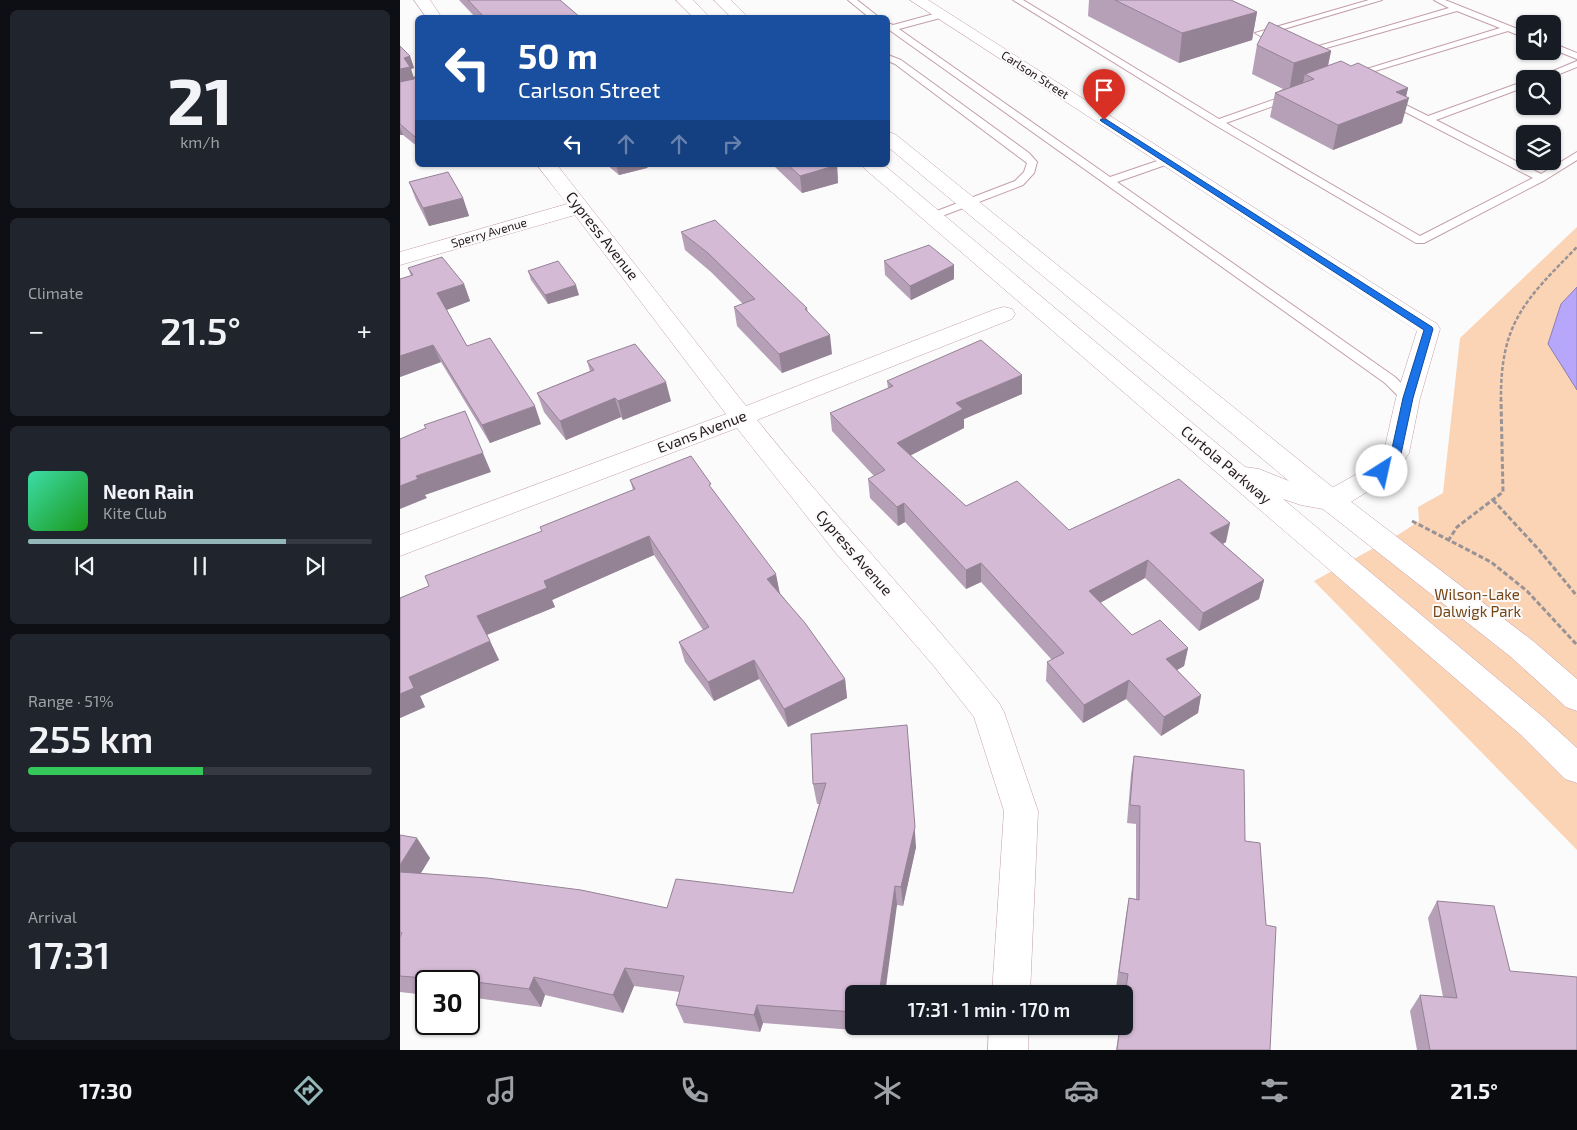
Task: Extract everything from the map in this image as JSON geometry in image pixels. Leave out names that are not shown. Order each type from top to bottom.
[{"type":"street","points":[[422,0],[433,15]]},
{"type":"street","points":[[684,0],[700,15]]},
{"type":"street","points":[[722,0],[739,15]]},
{"type":"street","name":"Carlson Street","points":[[918,0],[1429,329],[1408,398],[1396,454],[1382,471],[1331,501]]},
{"type":"street","points":[[890,140],[1331,501],[1522,649],[1577,698]]},
{"type":"street","name":"Cypress Avenue","points":[[549,167],[742,417],[845,545],[944,656],[988,712],[1021,812],[1011,985]]},
{"type":"street","name":"Curtola Parkway","points":[[874,167],[1532,726],[1577,769]]},
{"type":"street","name":"Sperry Avenue","points":[[400,259],[579,207]]},
{"type":"street","name":"Evans Avenue","points":[[400,546],[742,417],[1004,314]]},
{"type":"street","points":[[1220,460],[1301,496],[1331,501]]},
{"type":"street","points":[[1008,1050],[1009,1035]]},
{"type":"lane","points":[[852,0],[872,15]]},
{"type":"lane","points":[[1017,0],[1218,123],[1420,241],[1541,178],[1577,155]]},
{"type":"lane","points":[[1314,61],[1255,31],[1378,0]]},
{"type":"lane","points":[[1438,0],[1516,31]]},
{"type":"lane","points":[[1298,53],[1458,8]]},
{"type":"lane","points":[[890,26],[941,15]]},
{"type":"lane","points":[[890,27],[1390,380],[1408,398]]},
{"type":"lane","points":[[1361,86],[1345,77],[1509,28]]},
{"type":"lane","points":[[1561,50],[1577,56]]},
{"type":"lane","points":[[890,59],[898,62],[1016,148],[1032,162],[1029,173],[1020,183],[933,216]]},
{"type":"lane","points":[[1561,70],[1577,64]]},
{"type":"lane","points":[[1427,120],[1516,87]]},
{"type":"lane","points":[[1218,123],[1300,94]]},
{"type":"lane","points":[[1378,94],[1541,178]]},
{"type":"lane","points":[[1110,181],[1167,161]]},
{"type":"path","points":[[1448,541],[1457,527],[1503,492],[1501,390],[1502,362],[1507,337],[1531,294],[1577,247]]},
{"type":"path","points":[[1492,500],[1540,551],[1577,596]]},
{"type":"path","points":[[1407,518],[1491,562],[1527,590],[1577,645]]},
{"type":"green space","name":"Wilson-Lake Dalwigk Park","points":[[1577,227],[1577,850],[1314,581],[1419,521],[1418,507],[1443,493],[1460,338]]},
{"type":"shaded area","points":[[1577,287],[1577,390],[1548,344],[1561,304]]},
{"type":"building","points":[[468,0],[560,0],[578,15],[482,15]]},
{"type":"building","points":[[1115,0],[1231,0],[1257,12],[1182,33]]},
{"type":"building","points":[[1269,22],[1331,51],[1294,63],[1257,45]]},
{"type":"building","points":[[400,46],[410,56],[404,58],[410,67],[400,69]]},
{"type":"building","points":[[1341,61],[1351,66],[1358,63],[1408,88],[1396,92],[1409,98],[1338,125],[1275,93],[1314,79],[1305,74]]},
{"type":"building","points":[[415,76],[415,137],[400,124],[400,82],[414,79]]},
{"type":"building","points":[[790,167],[830,167],[800,176]]},
{"type":"building","points":[[448,172],[463,198],[423,208],[409,182]]},
{"type":"building","points":[[715,220],[807,308],[805,309],[830,335],[779,354],[734,307],[755,299],[708,253],[681,232]]},
{"type":"building","points":[[929,245],[954,265],[910,286],[884,261]]},
{"type":"building","points":[[442,257],[464,284],[437,293],[467,346],[490,338],[535,406],[482,425],[433,345],[400,356],[400,279],[413,275],[408,268]]},
{"type":"building","points":[[558,261],[576,285],[545,295],[528,271]]},
{"type":"building","points":[[981,340],[1022,375],[956,403],[963,409],[897,443],[966,506],[1017,481],[1069,530],[1179,479],[1230,523],[1210,533],[1264,580],[1203,613],[1148,560],[1089,591],[1132,635],[1160,620],[1188,648],[1166,659],[1201,695],[1164,717],[1129,680],[1084,705],[1047,662],[1064,653],[981,563],[966,570],[904,503],[897,507],[868,479],[885,470],[830,413],[893,386],[887,381]]},
{"type":"building","points":[[635,344],[666,382],[618,401],[615,398],[560,421],[537,393],[594,370],[587,361]]},
{"type":"building","points":[[465,411],[483,453],[416,476],[418,479],[400,486],[400,439],[426,428],[424,425]]},
{"type":"building","points":[[691,456],[711,484],[709,485],[776,574],[767,579],[805,623],[845,679],[784,709],[754,660],[708,682],[679,642],[709,627],[649,536],[544,581],[547,588],[477,616],[490,641],[409,677],[414,688],[400,694],[400,598],[429,586],[425,576],[542,531],[540,527],[635,489],[630,480]]},
{"type":"building","points":[[907,725],[915,827],[901,887],[895,886],[880,985],[845,985],[845,1011],[757,1005],[754,1015],[676,1005],[684,976],[625,968],[613,995],[534,977],[529,989],[480,983],[480,970],[415,970],[415,977],[400,976],[400,937],[402,933],[400,932],[400,872],[487,878],[581,890],[667,908],[676,879],[793,893],[826,783],[813,784],[811,734]]},
{"type":"building","points":[[1134,756],[1244,770],[1245,841],[1260,843],[1266,925],[1276,927],[1270,1050],[1117,1050],[1119,1035],[1133,1035],[1133,985],[1126,985],[1128,974],[1119,972],[1129,898],[1139,900],[1140,806],[1130,805]]},
{"type":"building","points":[[400,835],[417,838],[400,865]]},
{"type":"building","points":[[1437,901],[1494,906],[1510,971],[1577,977],[1577,1050],[1430,1050],[1420,995],[1457,998]]},
{"type":"route","points":[[1104,120],[1429,329],[1408,398],[1396,454],[1382,471]]}]
